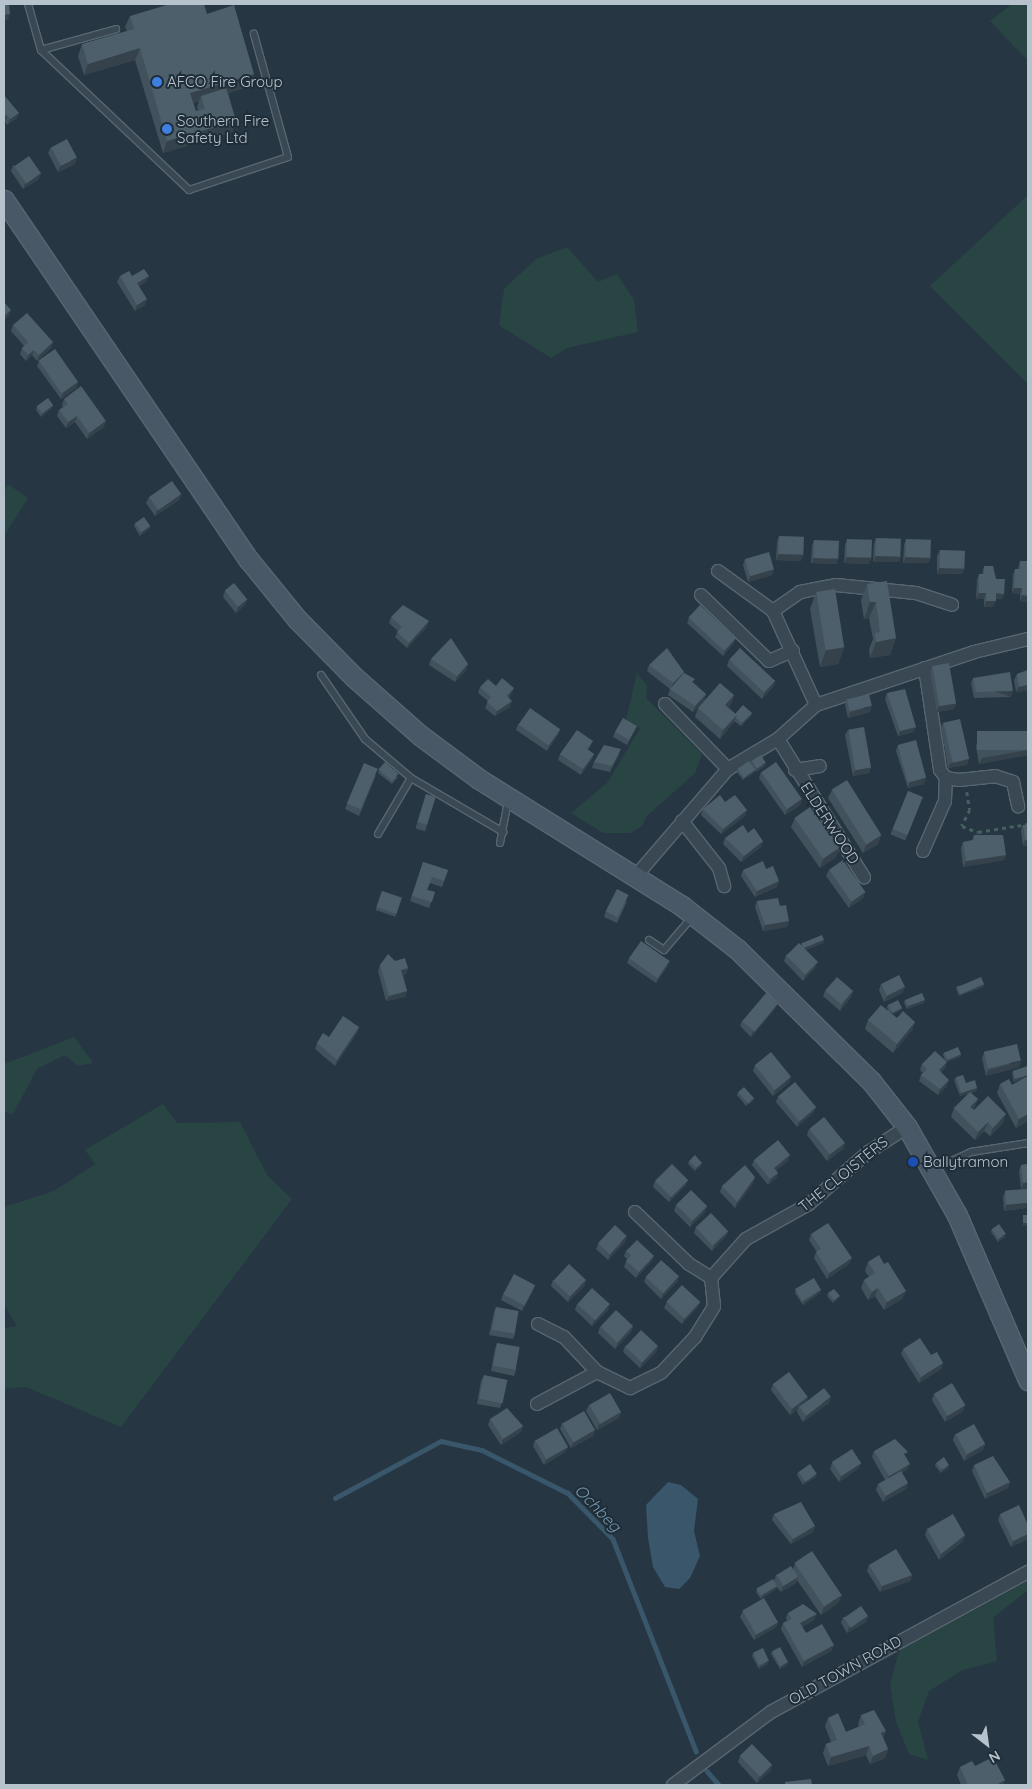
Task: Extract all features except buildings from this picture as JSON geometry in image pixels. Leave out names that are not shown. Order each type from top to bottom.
[{"type":"main road","points":[[4,200],[249,560],[286,606],[354,677],[421,736],[508,797],[694,915],[737,949],[842,1048],[907,1127],[932,1170],[972,1245],[1028,1380]]},
{"type":"street","points":[[718,571],[773,612],[793,651],[816,705]]},
{"type":"street","points":[[773,612],[800,592],[836,585],[916,592],[952,605]]},
{"type":"street","points":[[701,595],[769,661],[793,651]]},
{"type":"street","points":[[635,878],[682,820],[728,769],[778,740],[816,705],[925,668],[1028,639]]},
{"type":"street","points":[[923,851],[945,801],[946,778],[940,770],[925,668]]},
{"type":"street","points":[[665,704],[728,769]]},
{"type":"street","name":"ELDERWOOD","points":[[778,740],[795,770],[864,877]]},
{"type":"street","name":"ELDERWOOD","points":[[795,770],[820,766]]},
{"type":"street","points":[[946,778],[964,779],[994,776],[1013,782],[1018,806]]},
{"type":"street","points":[[682,820],[719,868],[724,886]]},
{"type":"street","name":"THE CLOISTERS","points":[[711,1278],[746,1239],[809,1204],[867,1153],[907,1127]]},
{"type":"street","points":[[538,1324],[564,1337],[597,1372],[630,1388],[661,1373],[695,1337],[714,1306],[711,1278],[689,1264],[635,1212]]},
{"type":"street","points":[[537,1404],[597,1372]]},
{"type":"street","name":"OLD TOWN ROAD","points":[[673,1785],[771,1712],[1028,1572]]},
{"type":"lane","points":[[28,4],[40,50],[189,190],[288,157],[254,34]]},
{"type":"lane","points":[[40,50],[116,29]]},
{"type":"lane","points":[[321,675],[365,739],[411,778],[503,832]]},
{"type":"lane","points":[[378,834],[411,778]]},
{"type":"lane","points":[[500,843],[508,797]]},
{"type":"lane","points":[[648,940],[664,950],[694,915]]},
{"type":"lane","points":[[932,1170],[971,1152],[1028,1143]]},
{"type":"path","points":[[964,779],[970,810],[962,826],[978,832],[1028,824]]},
{"type":"green space","points":[[1012,4],[1028,4],[1028,61],[990,21]]},
{"type":"green space","points":[[1028,195],[1028,384],[930,286]]},
{"type":"green space","points":[[567,247],[598,282],[617,274],[634,300],[638,332],[567,348],[551,358],[499,325],[504,289],[536,259]]},
{"type":"green space","points":[[8,484],[28,498],[4,536],[4,490]]},
{"type":"green space","points":[[637,673],[647,686],[646,698],[702,754],[695,773],[646,817],[642,826],[631,833],[603,833],[571,813],[608,782],[640,728],[626,720]]},
{"type":"green space","points":[[74,1037],[93,1063],[78,1066],[65,1055],[37,1069],[13,1114],[4,1112],[4,1064]]},
{"type":"green space","points":[[163,1104],[177,1123],[240,1122],[267,1175],[292,1199],[121,1427],[26,1387],[4,1389],[4,1328],[17,1326],[4,1305],[4,1207],[54,1191],[95,1164],[85,1150]]},
{"type":"green space","points":[[1028,1581],[1028,1590],[993,1618],[997,1661],[963,1670],[929,1691],[918,1722],[928,1760],[909,1754],[896,1722],[890,1685],[899,1651]]},
{"type":"water","points":[[668,1482],[681,1485],[698,1499],[694,1531],[700,1556],[690,1578],[679,1589],[665,1587],[653,1567],[648,1538],[646,1505]]},
{"type":"waterway","name":"Ochbeg","points":[[335,1498],[441,1441],[482,1450],[568,1493],[613,1539],[696,1751]]},
{"type":"waterway","name":"Ochbeg","points":[[707,1771],[719,1785]]},
{"type":"place","name":"AFCO Fire Group","points":[[157,82]]},
{"type":"place","name":"Southern Fire Safety Ltd","points":[[167,129]]},
{"type":"place","name":"Ballytramon","points":[[913,1162]]}]
